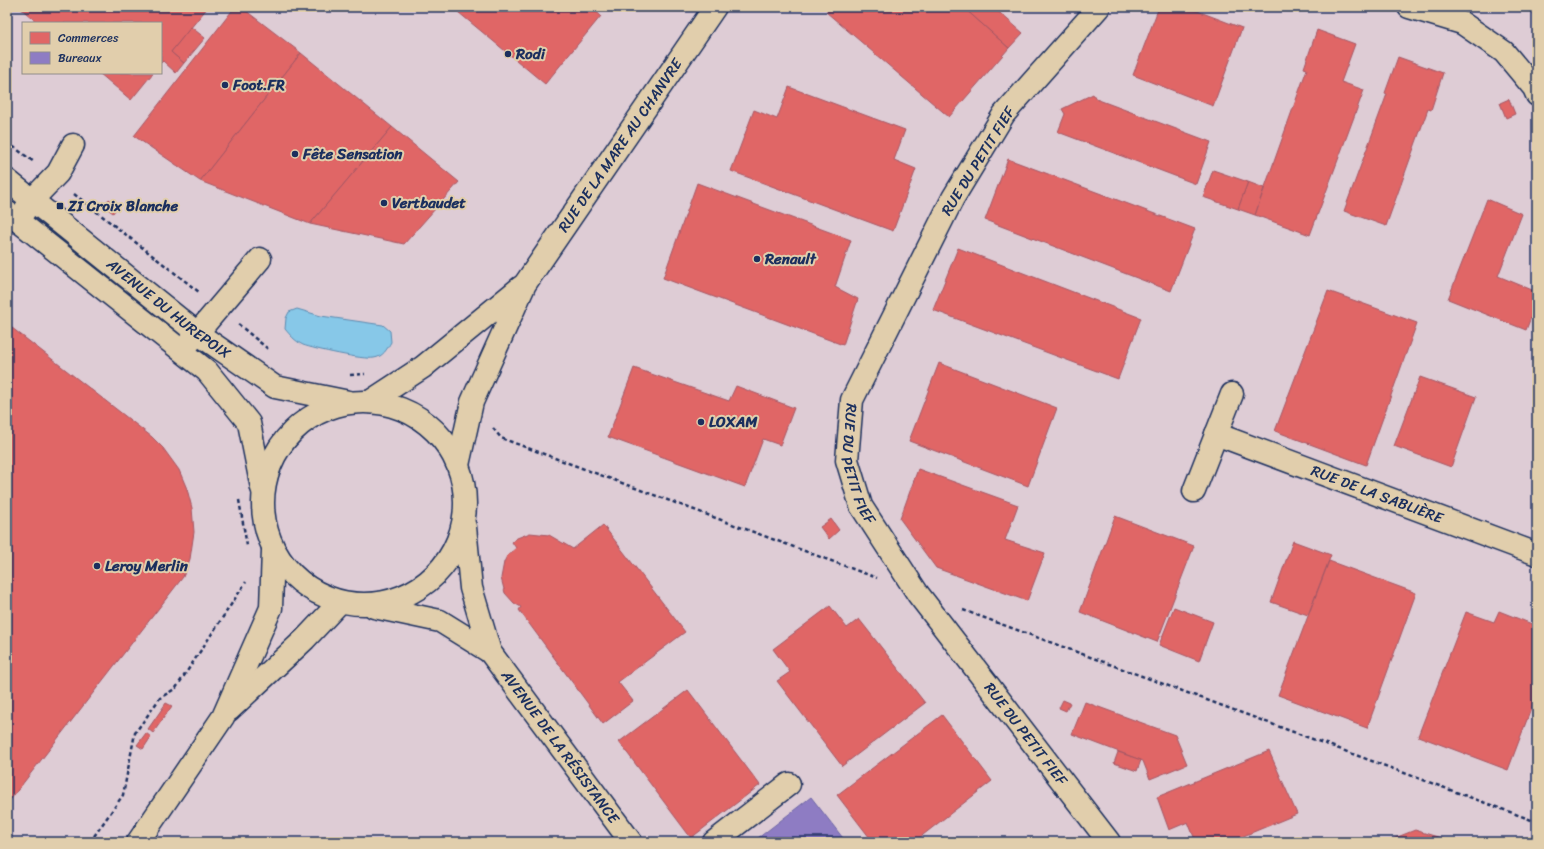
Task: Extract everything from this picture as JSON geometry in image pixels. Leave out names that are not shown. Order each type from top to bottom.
[{"type":"street","name":"RUE DE LA MARE AU CHANVRE","points":[[458,465],[472,402],[525,284],[715,7]]},
{"type":"street","name":"RUE DU PETIT FIEF","points":[[1099,7],[1004,114],[953,198],[852,400],[847,460],[861,506],[918,594],[1109,842]]},
{"type":"street","points":[[1409,7],[1462,23],[1504,52],[1534,88],[1537,96]]},
{"type":"street","points":[[10,219],[31,201],[58,173],[73,145]]},
{"type":"street","name":"AVENUE DU HUREPOIX","points":[[7,180],[31,201],[197,333],[275,387],[348,402]]},
{"type":"street","name":"AVENUE DU HUREPOIX","points":[[10,219],[182,351],[207,372],[250,423],[263,490]]},
{"type":"street","points":[[182,351],[260,259]]},
{"type":"street","name":"RUE DE LA MARE AU CHANVRE","points":[[371,401],[423,367],[525,284]]},
{"type":"street","points":[[1194,491],[1232,394]]},
{"type":"street","points":[[138,842],[223,717],[271,608],[273,550],[264,521],[263,490],[275,453],[301,422],[348,402],[371,401],[404,410],[434,429],[458,465],[464,487],[464,521],[471,588],[490,652]]},
{"type":"street","name":"RUE DE LA SABLIÈRE","points":[[1216,434],[1537,554]]},
{"type":"street","points":[[366,605],[402,598],[433,578],[453,552],[464,521]]},
{"type":"street","points":[[273,550],[303,584],[340,602],[366,605],[440,621],[490,652]]},
{"type":"street","points":[[223,717],[305,639],[340,602]]},
{"type":"street","name":"AVENUE DE LA RÉSISTANCE","points":[[490,652],[631,842]]},
{"type":"street","points":[[714,842],[789,784]]},
{"type":"path","points":[[472,402],[501,438],[918,594]]},
{"type":"path","points":[[239,495],[248,552]]},
{"type":"path","points":[[90,842],[123,795],[134,733],[160,698],[176,688],[246,583],[247,577]]},
{"type":"path","points":[[962,610],[1537,822]]},
{"type":"shaded area","points":[[7,7],[1537,7],[1537,842],[7,842]]},
{"type":"water","points":[[297,309],[321,316],[383,325],[390,331],[391,342],[382,354],[374,358],[350,356],[303,345],[295,340],[285,329],[286,318],[289,312]]},
{"type":"building: Commerces","points":[[19,7],[208,7],[171,52],[184,63],[176,73],[163,61],[162,62],[162,22],[37,22]]},
{"type":"building: Commerces","name":"Foot.FR","points":[[235,7],[241,7],[301,53],[200,181],[134,136]]},
{"type":"building: Commerces","points":[[462,7],[591,7],[601,16],[545,84],[458,12]]},
{"type":"building: Commerces","points":[[830,7],[963,7],[1009,48],[949,117],[826,12]]},
{"type":"building: Commerces","points":[[963,7],[993,7],[1023,33],[1009,48]]},
{"type":"building: Commerces","points":[[1159,7],[1187,7],[1242,28],[1213,106],[1133,75]]},
{"type":"building: Commerces","points":[[1531,7],[1537,7],[1537,22]]},
{"type":"building: Commerces","points":[[191,27],[205,38],[184,63],[171,52]]},
{"type":"building: Commerces","points":[[1317,30],[1355,44],[1341,82],[1364,90],[1310,235],[1255,215],[1307,69],[1304,68]]},
{"type":"building: Commerces","name":"Fête Sensation","points":[[301,53],[392,127],[310,224],[200,181]]},
{"type":"building: Commerces","points":[[1398,57],[1443,73],[1431,110],[1428,109],[1386,226],[1344,211],[1387,94],[1385,93]]},
{"type":"building: Commerces","points":[[100,74],[152,74],[131,100]]},
{"type":"building: Commerces","points":[[789,87],[905,130],[894,160],[916,169],[893,231],[731,171],[754,110],[777,119]]},
{"type":"building: Commerces","points":[[1093,94],[1096,99],[1211,142],[1196,184],[1058,132],[1065,114],[1062,109]]},
{"type":"building: Commerces","points":[[1509,99],[1515,114],[1506,118],[1500,103]]},
{"type":"building: Commerces","name":"Vertbaudet","points":[[392,127],[459,182],[404,244],[310,224]]},
{"type":"building: Commerces","points":[[1008,159],[1195,229],[1171,291],[985,220]]},
{"type":"building: Commerces","points":[[1213,170],[1248,182],[1238,209],[1203,197]]},
{"type":"building: Commerces","points":[[1248,182],[1264,188],[1255,215],[1238,209]]},
{"type":"building: Commerces","name":"Renault","points":[[697,183],[851,240],[835,287],[858,299],[843,345],[663,278]]},
{"type":"building: Commerces","points":[[109,199],[118,206],[113,213],[104,206]]},
{"type":"building: Commerces","points":[[1487,199],[1522,214],[1498,276],[1537,292],[1537,302],[1526,330],[1448,299]]},
{"type":"building: Commerces","points":[[958,248],[1141,318],[1118,379],[933,310]]},
{"type":"building: Commerces","points":[[1328,291],[1417,323],[1366,465],[1275,431]]},
{"type":"building: Commerces","name":"Leroy Merlin","points":[[7,324],[152,437],[163,448],[179,470],[187,489],[192,508],[194,532],[190,559],[183,577],[7,804]]},
{"type":"building: Commerces","points":[[939,363],[1057,408],[1028,486],[909,441]]},
{"type":"building: Commerces","name":"LOXAM","points":[[634,368],[729,401],[736,386],[794,408],[780,445],[763,439],[745,487],[608,437]]},
{"type":"building: Commerces","points":[[1420,377],[1476,397],[1451,467],[1394,446]]},
{"type":"building: Commerces","points":[[918,469],[1018,505],[1005,540],[1045,553],[1027,601],[936,568],[900,519]]},
{"type":"building: Commerces","points":[[1115,516],[1194,546],[1157,642],[1080,612]]},
{"type":"building: Commerces","points":[[831,519],[839,530],[829,539],[820,527]]},
{"type":"building: Commerces","points":[[603,525],[685,632],[618,682],[633,701],[603,724],[519,610],[521,607],[514,603],[505,593],[501,578],[504,562],[507,556],[516,548],[512,542],[517,538],[530,533],[549,535],[573,549]]},
{"type":"building: Commerces","points":[[1293,541],[1331,555],[1308,615],[1271,602]]},
{"type":"building: Commerces","points":[[1329,561],[1416,593],[1367,728],[1278,695]]},
{"type":"building: Commerces","points":[[830,606],[847,628],[859,619],[925,703],[842,766],[777,681],[790,672],[773,649]]},
{"type":"building: Commerces","points":[[1174,607],[1213,622],[1199,661],[1159,645]]},
{"type":"building: Commerces","points":[[1499,611],[1537,626],[1537,693],[1508,770],[1418,736],[1466,612],[1494,622]]},
{"type":"building: Commerces","points":[[688,690],[760,785],[691,838],[619,742]]},
{"type":"building: Commerces","points":[[1063,700],[1070,703],[1066,711],[1059,708]]},
{"type":"building: Commerces","points":[[1085,702],[1175,735],[1187,764],[1150,779],[1143,761],[1072,734]]},
{"type":"building: Commerces","points":[[166,703],[172,706],[153,733],[148,729]]},
{"type":"building: Commerces","points":[[942,715],[992,781],[914,842],[873,842],[837,795]]},
{"type":"building: Commerces","points":[[146,733],[151,737],[143,749],[137,745]]},
{"type":"building: Commerces","points":[[1269,751],[1297,814],[1229,842],[1196,842],[1188,822],[1169,830],[1157,797]]},
{"type":"building: Commerces","points":[[1118,752],[1141,760],[1137,771],[1114,763]]},
{"type":"building: Commerces","points":[[1415,830],[1444,839],[1446,842],[1385,842]]},
{"type":"building: Bureaux","points":[[811,797],[846,842],[753,842]]},
{"type":"place","name":"Rodi","points":[[508,54]]},
{"type":"place","name":"Foot.FR","points":[[225,85]]},
{"type":"place","name":"Fête Sensation","points":[[295,154]]},
{"type":"place","name":"Vertbaudet","points":[[384,203]]},
{"type":"place","name":"ZI Croix Blanche","points":[[60,206]]},
{"type":"place","name":"Renault","points":[[757,259]]},
{"type":"place","name":"LOXAM","points":[[701,422]]},
{"type":"place","name":"Leroy Merlin","points":[[97,566]]}]
